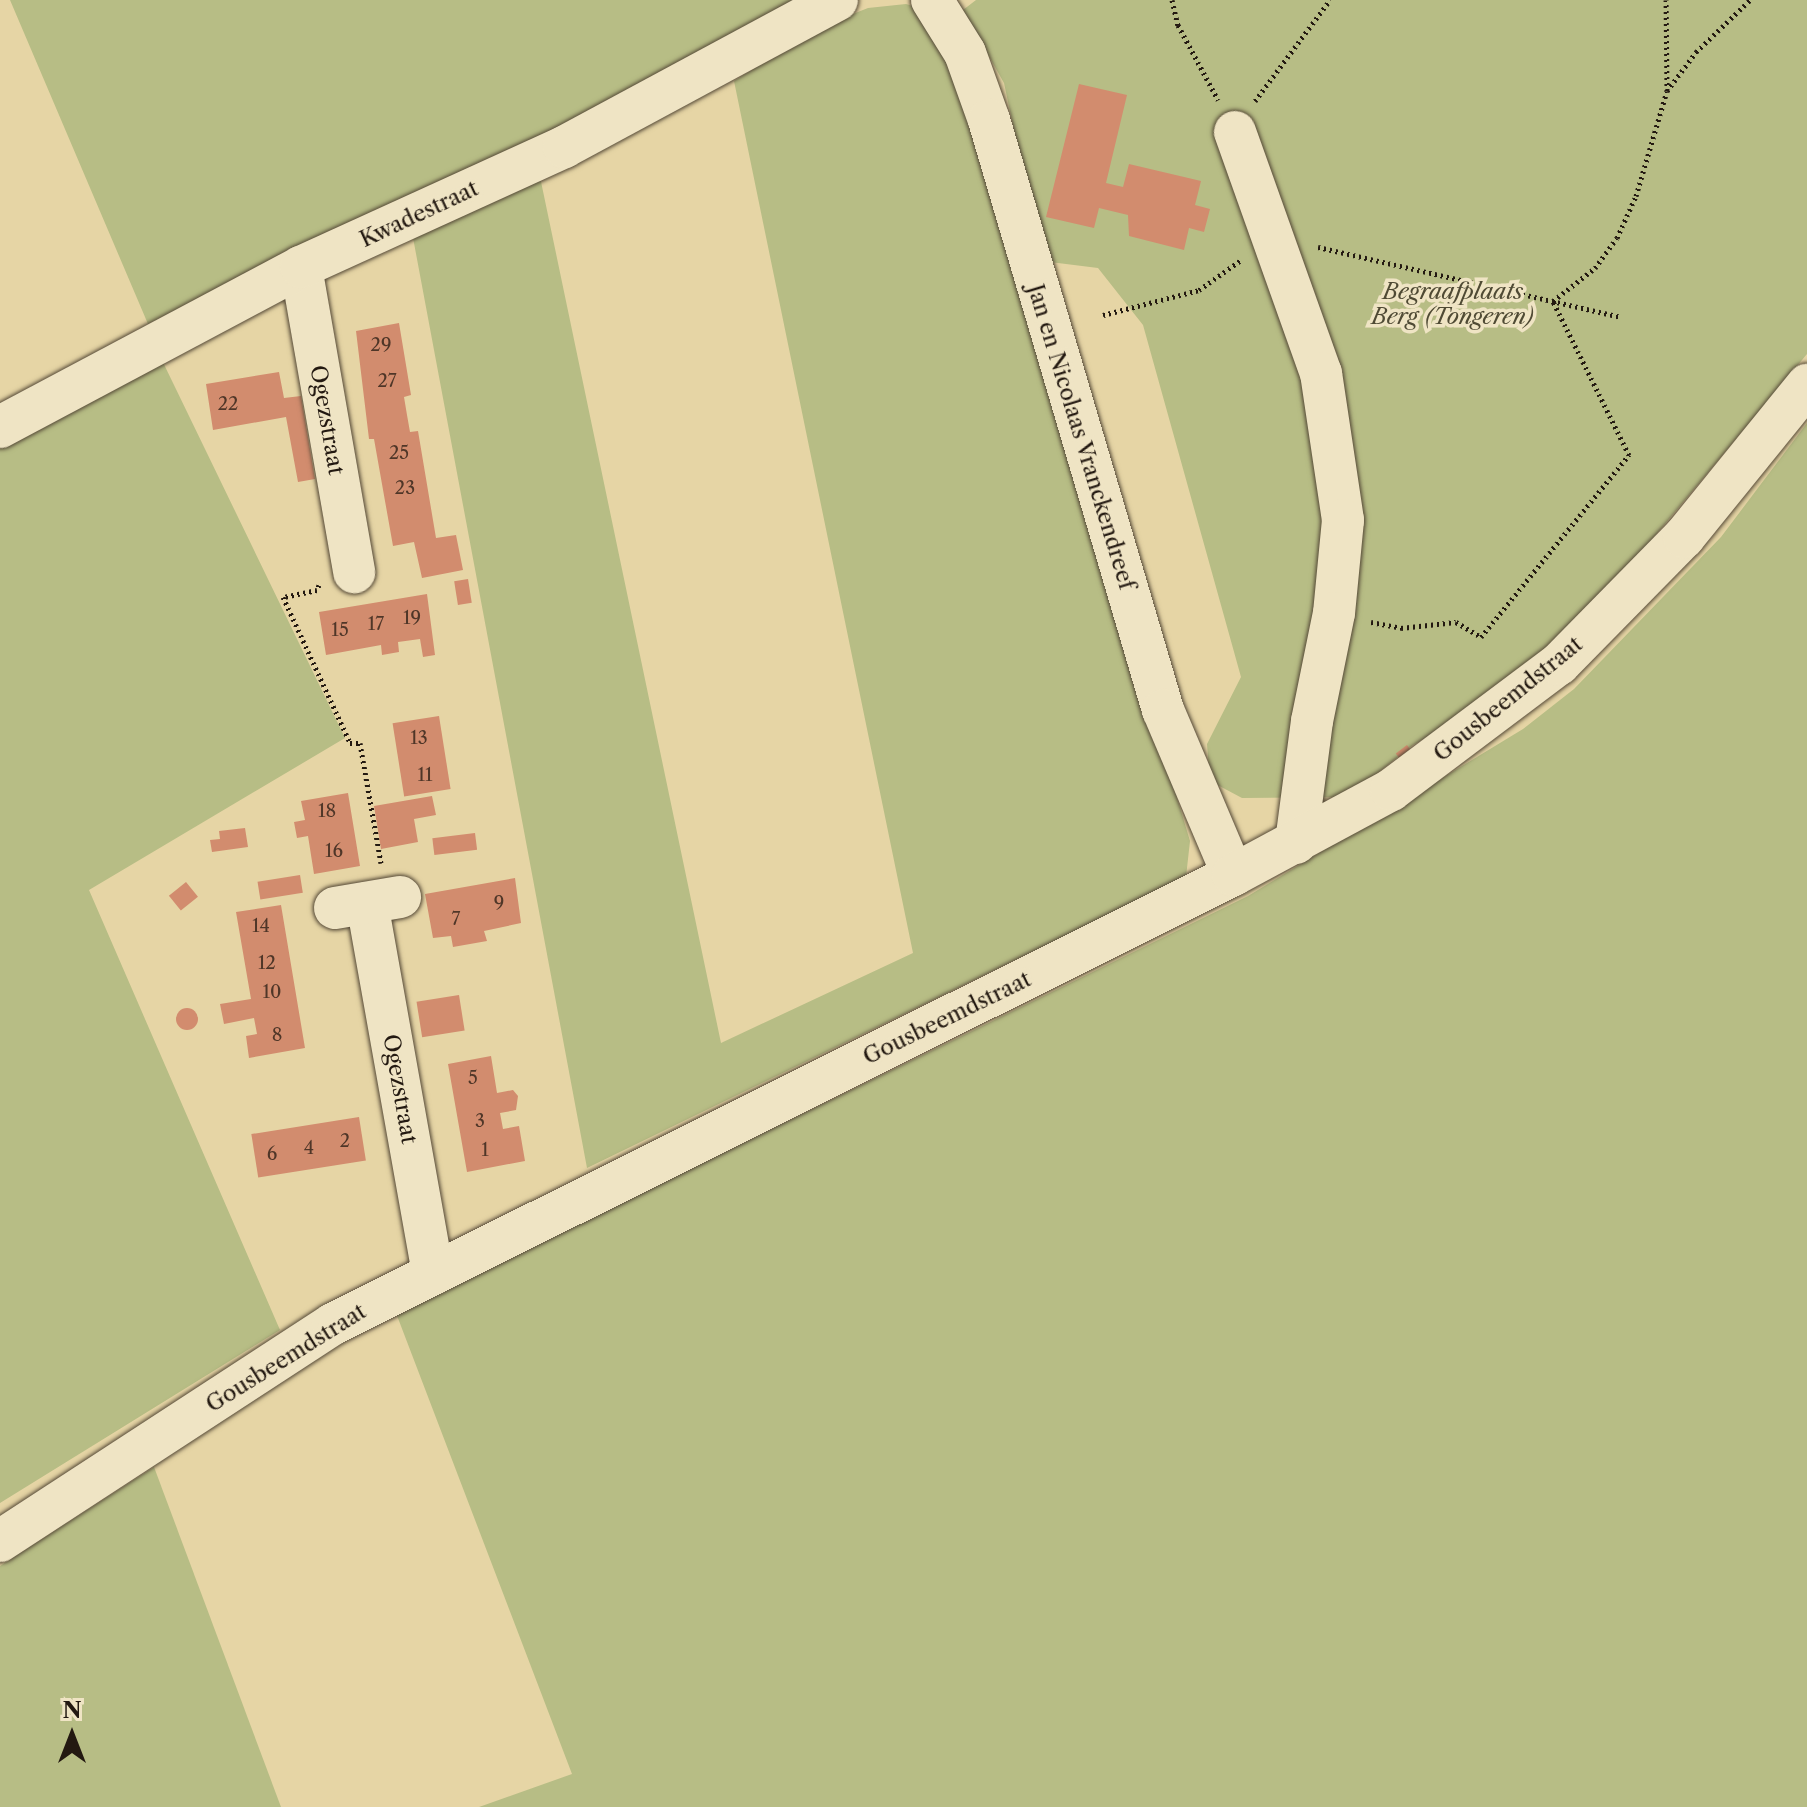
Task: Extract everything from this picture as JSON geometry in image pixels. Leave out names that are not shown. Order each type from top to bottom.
[{"type":"street","name":"Kwadestraat","points":[[0,427],[301,267],[564,147],[837,0]]},
{"type":"street","name":"Jan en Nicolaas Vranckendreef","points":[[932,0],[965,53],[989,120],[1163,710],[1233,875]]},
{"type":"street","points":[[1235,132],[1321,373],[1336,449],[1343,520],[1334,613],[1312,721],[1296,843]]},
{"type":"street","name":"Ogezstraat","points":[[301,267],[353,572]]},
{"type":"street","name":"Gousbeemdstraat","points":[[0,1541],[333,1324],[1296,843],[1429,764],[1559,664],[1684,537],[1807,385]]},
{"type":"street","name":"Ogezstraat","points":[[372,902],[433,1274]]},
{"type":"path","points":[[1172,0],[1178,25],[1235,132],[1285,54],[1330,0]]},
{"type":"path","points":[[1553,301],[1595,268],[1617,238],[1636,196],[1667,91],[1666,0]]},
{"type":"path","points":[[1667,91],[1696,52],[1750,0]]},
{"type":"path","points":[[1103,315],[1199,290],[1274,236],[1621,317]]},
{"type":"path","points":[[1334,613],[1401,628],[1456,622],[1481,637],[1629,455],[1553,301]]},
{"type":"path","points":[[353,572],[317,590],[283,597],[350,743],[360,743],[372,902]]},
{"type":"green space","points":[[10,0],[797,0],[590,117],[387,206],[148,324]]},
{"type":"green space","name":"Begraafplaats Berg (Tongeren)","points":[[976,0],[1807,0],[1807,354],[1582,623],[1477,709],[1413,745],[1347,797],[1242,798],[1210,781],[1207,744],[1241,677],[1143,325],[1098,268],[1042,261],[1004,83],[963,10]]},
{"type":"green space","points":[[906,4],[919,8],[947,51],[988,169],[1190,841],[1186,877],[587,1168],[411,227],[539,172],[721,1043],[913,953],[734,81],[820,27],[868,8]]},
{"type":"green space","points":[[158,352],[345,738],[89,890],[280,1330],[0,1503],[0,439]]},
{"type":"green space","points":[[1807,423],[1807,1807],[479,1807],[572,1774],[396,1313],[1248,896],[1523,729],[1574,689],[1721,537]]},
{"type":"green space","points":[[154,1467],[281,1807],[0,1807],[0,1566]]},
{"type":"building","points":[[1079,84],[1127,95],[1106,183],[1123,187],[1129,164],[1201,181],[1195,205],[1210,209],[1204,232],[1189,228],[1184,250],[1129,236],[1128,215],[1099,208],[1094,228],[1046,217]]},
{"type":"building","points":[[399,323],[411,395],[404,397],[407,415],[410,432],[418,431],[436,538],[456,535],[463,570],[422,578],[414,542],[393,546],[374,439],[369,439],[356,331]]},
{"type":"building","points":[[279,372],[284,398],[301,396],[315,479],[298,482],[286,417],[213,430],[206,384]]},
{"type":"building","points":[[468,579],[472,603],[458,605],[454,581]]},
{"type":"building","points":[[427,594],[435,655],[423,657],[420,639],[398,642],[399,652],[382,655],[381,645],[326,655],[319,612]]},
{"type":"building","points":[[439,716],[451,789],[404,796],[393,723]]},
{"type":"building","points":[[1407,745],[1410,749],[1399,757],[1396,753]]},
{"type":"building","points":[[348,793],[360,866],[314,874],[308,836],[297,838],[294,822],[305,820],[301,801]]},
{"type":"building","points":[[432,796],[436,815],[414,819],[418,842],[381,849],[374,806]]},
{"type":"building","points":[[245,828],[248,847],[212,852],[210,840],[220,839],[219,831]]},
{"type":"building","points":[[475,833],[477,850],[434,855],[432,838]]},
{"type":"building","points":[[300,875],[303,893],[260,900],[258,882]]},
{"type":"building","points":[[515,878],[521,923],[484,931],[487,941],[453,947],[451,936],[433,938],[425,894]]},
{"type":"building","points":[[186,882],[198,897],[181,911],[169,896]]},
{"type":"building","points":[[281,905],[305,1048],[249,1058],[246,1036],[257,1034],[254,1018],[224,1024],[220,1004],[251,999],[236,912]]},
{"type":"building","points":[[459,995],[465,1031],[422,1037],[417,1002]]},
{"type":"building","points":[[183,1008],[191,1008],[198,1019],[191,1030],[183,1030],[176,1023],[176,1015]]},
{"type":"building","points":[[491,1056],[497,1093],[513,1090],[518,1096],[516,1110],[500,1113],[503,1129],[519,1126],[525,1161],[467,1172],[448,1064]]},
{"type":"building","points":[[359,1117],[366,1160],[258,1178],[251,1134]]}]
